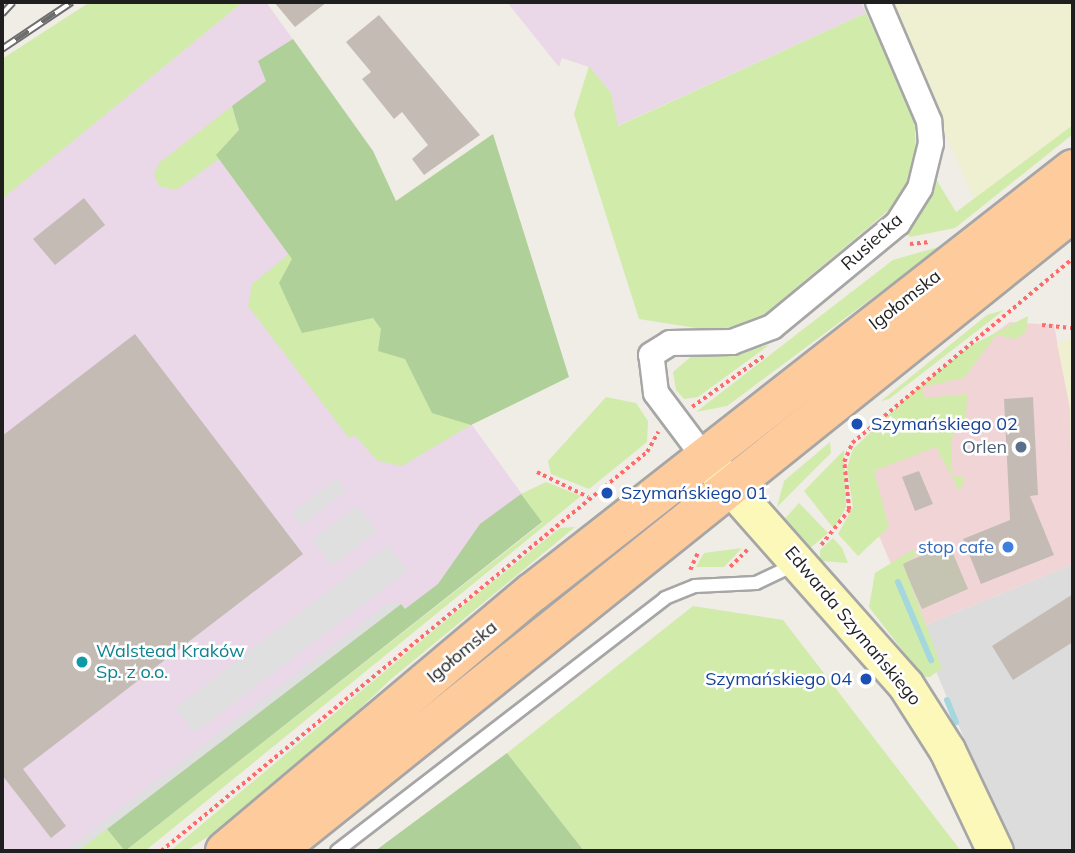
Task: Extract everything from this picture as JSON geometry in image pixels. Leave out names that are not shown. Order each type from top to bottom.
[{"type":"main road","name":"Igołomska","points":[[225,851],[704,457],[1073,169]]},
{"type":"main road","name":"Igołomska","points":[[276,851],[1073,212]]},
{"type":"street","name":"Rusiecka","points":[[704,457],[661,401],[648,366],[664,345],[732,342],[772,327],[879,240],[912,204],[928,169],[929,121],[878,2]]},
{"type":"street","points":[[704,457],[732,488]]},
{"type":"street","name":"Edwarda Szymańskiego","points":[[732,488],[800,562],[927,716],[995,851]]},
{"type":"lane","points":[[337,851],[665,598],[695,586],[766,580],[800,562]]},
{"type":"path","points":[[901,247],[941,241]]},
{"type":"path","points":[[800,562],[845,522],[851,500],[846,452],[884,412],[1073,258]]},
{"type":"path","points":[[1042,325],[1073,328]]},
{"type":"path","points":[[685,411],[775,347]]},
{"type":"path","points":[[161,851],[631,465],[663,429]]},
{"type":"path","points":[[537,472],[588,498]]},
{"type":"path","points":[[726,571],[751,546]]},
{"type":"path","points":[[690,573],[699,550]]},
{"type":"shaded area","points":[[243,2],[266,2],[373,151],[472,425],[542,522],[125,851],[2,851],[2,198]]},
{"type":"shaded area","points":[[507,2],[861,2],[866,13],[617,126],[611,93],[589,67],[562,58],[559,67]]},
{"type":"shaded area","points":[[1010,322],[1054,325],[1070,408],[1073,564],[918,628],[850,467],[920,387]]},
{"type":"shaded area","points":[[337,478],[346,491],[301,526],[292,513]]},
{"type":"shaded area","points":[[358,506],[377,531],[332,566],[312,540]]},
{"type":"shaded area","points":[[949,544],[968,589],[922,609],[902,564]]},
{"type":"shaded area","points":[[388,545],[408,570],[195,733],[175,708]]},
{"type":"shaded area","points":[[1073,564],[1073,851],[1011,851],[918,628]]},
{"type":"shaded area","points":[[388,603],[401,604],[78,851],[65,851]]},
{"type":"green space","points":[[90,2],[243,2],[2,199],[2,59]]},
{"type":"green space","points":[[886,2],[1073,2],[1073,125],[975,200]]},
{"type":"green space","points":[[866,13],[914,115],[916,153],[901,200],[759,319],[715,331],[639,319],[574,114],[589,66],[611,93],[618,126]]},
{"type":"green space","points":[[293,39],[373,151],[396,201],[493,134],[569,377],[471,425],[432,413],[405,359],[378,351],[381,329],[373,318],[302,333],[279,283],[292,259],[216,155],[239,130],[232,106],[266,81],[258,61]]},
{"type":"green space","points":[[232,106],[239,130],[219,159],[176,190],[159,186],[154,175],[159,163]]},
{"type":"green space","points":[[1073,125],[1073,134],[955,228],[910,237],[905,232],[936,179],[956,212]]},
{"type":"green space","points":[[942,246],[727,406],[696,412],[893,260]]},
{"type":"green space","points":[[289,254],[373,318],[405,359],[432,412],[471,425],[402,466],[378,461],[354,435],[349,438],[248,306],[252,284]]},
{"type":"green space","points":[[1004,310],[889,399],[881,401],[987,315]]},
{"type":"green space","points":[[1028,316],[1026,332],[1016,339],[996,335],[964,378],[922,387],[925,398],[967,394],[966,423],[958,423],[952,438],[951,476],[936,447],[874,471],[889,527],[858,556],[838,534],[853,507],[847,468],[853,449],[913,392],[970,346]]},
{"type":"green space","points":[[1073,338],[1073,547],[1070,408],[1057,343]]},
{"type":"green space","points":[[769,345],[698,397],[684,399],[676,390],[673,372],[694,354],[725,355]]},
{"type":"green space","points":[[606,397],[636,403],[648,421],[647,442],[589,489],[551,474],[548,461]]},
{"type":"green space","points":[[830,442],[831,453],[777,507],[784,481]]},
{"type":"green space","points":[[844,450],[846,507],[834,529],[804,491]]},
{"type":"green space","points":[[951,476],[965,477],[959,491]]},
{"type":"green space","points":[[546,482],[581,496],[145,851],[125,851],[542,523],[521,494]]},
{"type":"green space","points":[[521,494],[542,522],[125,851],[107,829],[401,604],[405,609],[438,584],[480,524]]},
{"type":"green space","points":[[799,503],[828,533],[809,549],[781,523]]},
{"type":"green space","points":[[575,527],[390,680],[265,799],[186,851],[170,851],[560,528]]},
{"type":"green space","points":[[833,538],[842,548],[848,563],[820,561],[820,550]]},
{"type":"green space","points":[[742,548],[724,567],[696,567],[704,553]]},
{"type":"green space","points":[[914,549],[916,556],[903,564],[942,668],[930,677],[923,677],[869,607],[875,573]]},
{"type":"green space","points":[[693,606],[783,620],[961,851],[584,851],[507,753]]},
{"type":"green space","points":[[507,753],[584,851],[375,851]]},
{"type":"green space","points":[[107,829],[125,851],[78,851]]},
{"type":"building","points":[[274,2],[327,2],[295,27]]},
{"type":"building","points":[[379,15],[480,135],[424,175],[412,159],[428,145],[402,112],[394,119],[362,79],[371,72],[346,42]]},
{"type":"building","points":[[84,198],[105,225],[55,265],[33,239]]},
{"type":"building","name":"Walstead Kraków Sp. z o.o.","points":[[135,334],[303,554],[23,769],[66,826],[51,838],[2,775],[2,436]]},
{"type":"building","points":[[1033,397],[1038,495],[1030,496],[1054,555],[981,584],[963,539],[1010,520],[1004,399]]},
{"type":"building","points":[[919,471],[933,504],[915,511],[902,477]]},
{"type":"building","points":[[1073,594],[1073,642],[1013,680],[992,646]]},
{"type":"waterway","points":[[898,582],[931,660]]},
{"type":"waterway","points":[[947,700],[956,722]]},
{"type":"railway","points":[[2,14],[13,2]]},
{"type":"railway","points":[[2,49],[72,2]]},
{"type":"place","name":"Szymańskiego 02","points":[[857,424]]},
{"type":"place","name":"Orlen","points":[[1021,447]]},
{"type":"place","name":"Szymańskiego 01","points":[[607,493]]},
{"type":"place","name":"stop cafe","points":[[1008,547]]},
{"type":"place","name":"Walstead Kraków Sp. z o.o.","points":[[82,662]]},
{"type":"place","name":"Szymańskiego 04","points":[[866,679]]}]
